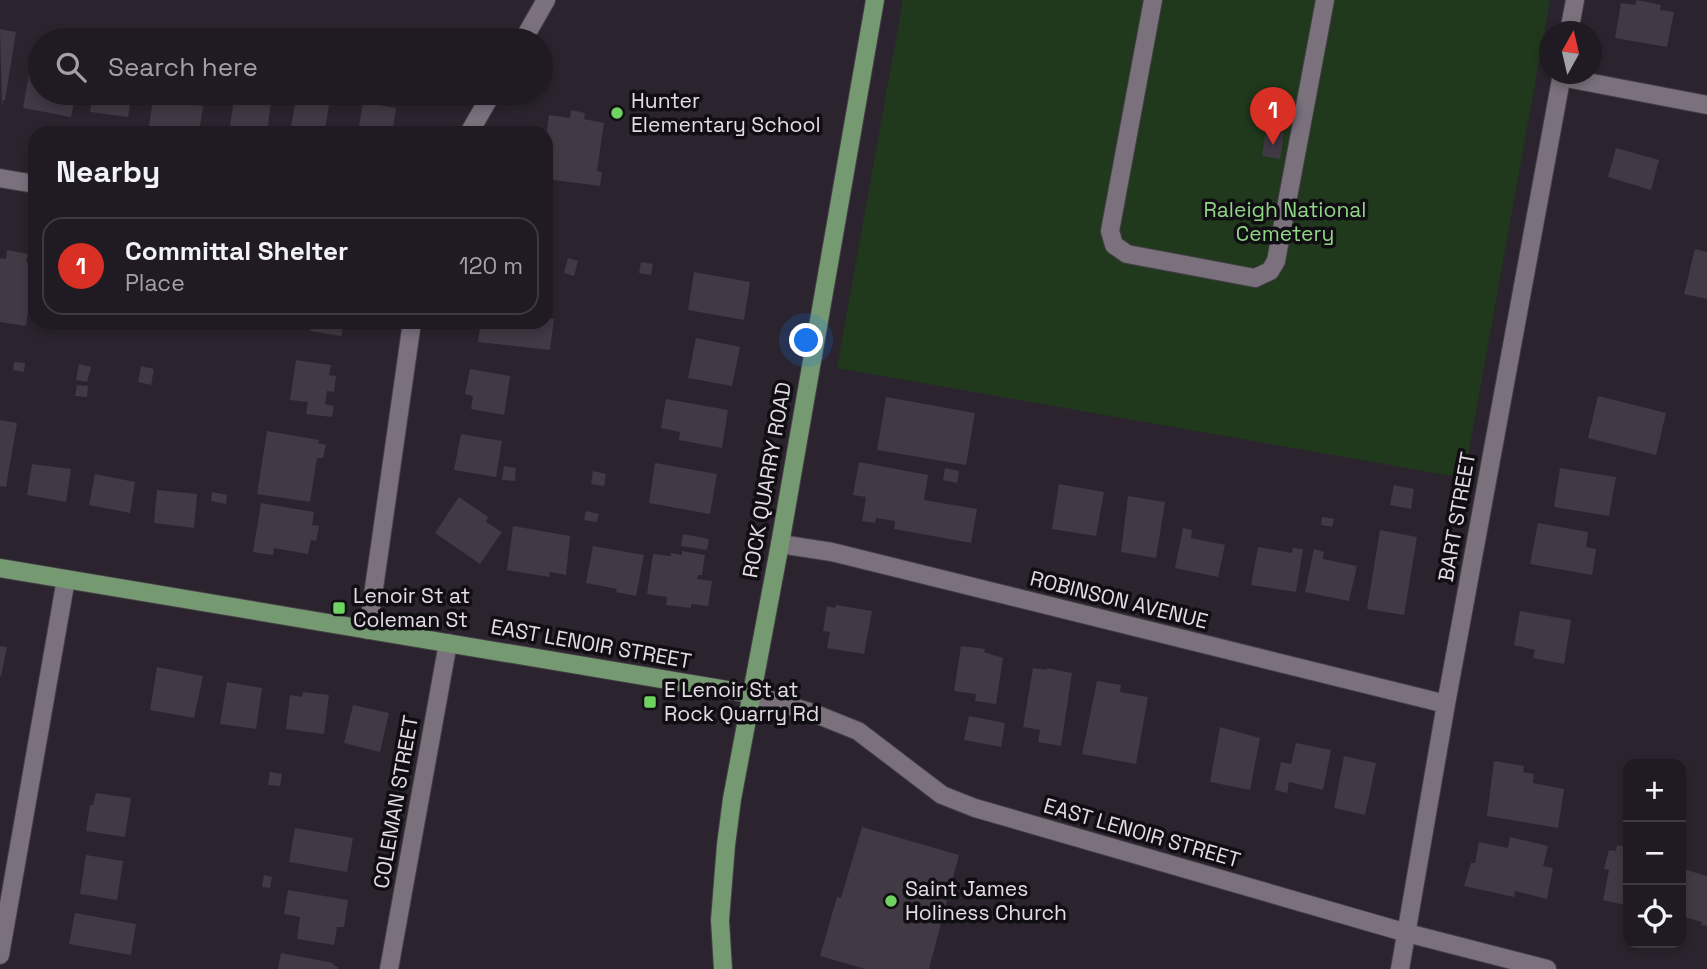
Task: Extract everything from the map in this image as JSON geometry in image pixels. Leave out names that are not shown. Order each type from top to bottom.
[{"type":"main road","name":"ROCK QUARRY ROAD","points":[[723,969],[720,920],[726,845],[875,0]]},
{"type":"main road","name":"EAST LENOIR STREET","points":[[0,568],[751,694]]},
{"type":"street","points":[[530,28],[546,0]]},
{"type":"street","points":[[1153,0],[1110,231],[1115,245],[1127,254],[1255,278],[1270,271],[1276,261],[1325,0]]},
{"type":"street","points":[[1571,21],[1575,0]]},
{"type":"street","points":[[1602,83],[1707,105]]},
{"type":"street","name":"BART STREET","points":[[1400,969],[1559,84]]},
{"type":"street","points":[[473,126],[485,105]]},
{"type":"street","points":[[0,178],[28,183]]},
{"type":"street","points":[[368,630],[411,329]]},
{"type":"street","name":"ROBINSON AVENUE","points":[[780,544],[832,552],[1446,704]]},
{"type":"street","points":[[0,955],[66,579]]},
{"type":"street","name":"COLEMAN STREET","points":[[389,969],[449,643]]},
{"type":"street","name":"EAST LENOIR STREET","points":[[751,694],[813,713],[858,731],[942,794],[975,808],[1407,933],[1547,969]]},
{"type":"green space","name":"Raleigh National Cemetery","points":[[903,0],[1550,0],[1546,21],[1539,21],[1539,61],[1464,478],[837,368]]},
{"type":"building","points":[[1637,0],[1661,5],[1660,10],[1674,12],[1667,47],[1615,38],[1621,3],[1635,5]]},
{"type":"building","points":[[0,29],[16,32],[2,108]]},
{"type":"building","points":[[28,79],[28,105],[74,105],[71,117],[23,108]]},
{"type":"building","points":[[91,105],[130,105],[128,117],[90,112]]},
{"type":"building","points":[[152,105],[203,106],[200,126],[149,126]]},
{"type":"building","points":[[233,105],[270,105],[268,126],[230,126]]},
{"type":"building","points":[[295,105],[329,105],[325,126],[291,126]]},
{"type":"building","points":[[363,105],[396,108],[393,126],[359,126]]},
{"type":"building","points":[[571,110],[585,113],[584,119],[604,123],[597,171],[602,172],[600,186],[553,180],[553,126],[548,126],[549,115],[570,118]]},
{"type":"building","points":[[1266,130],[1284,133],[1280,159],[1262,156]]},
{"type":"building","points":[[1616,148],[1659,160],[1651,190],[1608,177]]},
{"type":"building","points":[[1695,249],[1707,252],[1707,299],[1684,294]]},
{"type":"building","points":[[7,250],[28,254],[26,326],[0,322],[0,258],[6,259]]},
{"type":"building","points":[[568,258],[578,261],[574,276],[564,273]]},
{"type":"building","points":[[641,262],[653,264],[651,275],[639,273]]},
{"type":"building","points":[[694,272],[750,282],[744,320],[688,310]]},
{"type":"building","points":[[310,329],[342,329],[341,336]]},
{"type":"building","points":[[480,329],[553,329],[550,350],[478,342]]},
{"type":"building","points":[[696,338],[740,347],[732,386],[688,378]]},
{"type":"building","points":[[296,360],[331,365],[329,375],[336,376],[334,392],[327,391],[325,404],[334,406],[332,417],[306,414],[308,402],[290,400]]},
{"type":"building","points":[[14,362],[25,363],[24,372],[13,370]]},
{"type":"building","points":[[79,364],[91,367],[87,382],[76,380]]},
{"type":"building","points":[[141,366],[154,369],[151,385],[138,382]]},
{"type":"building","points":[[470,369],[510,376],[504,415],[471,409],[473,396],[465,394]]},
{"type":"building","points":[[77,385],[88,386],[87,397],[75,396]]},
{"type":"building","points":[[1598,396],[1666,413],[1656,455],[1588,438]]},
{"type":"building","points":[[886,397],[975,413],[966,465],[877,450]]},
{"type":"building","points":[[666,399],[728,410],[722,448],[679,440],[680,432],[661,428]]},
{"type":"building","points":[[0,420],[17,423],[6,487],[0,486]]},
{"type":"building","points":[[267,431],[319,440],[318,443],[326,445],[323,458],[317,458],[310,502],[257,494]]},
{"type":"building","points":[[461,434],[502,441],[496,477],[454,470]]},
{"type":"building","points":[[859,462],[928,475],[924,500],[977,509],[971,543],[894,529],[895,521],[876,518],[875,523],[862,521],[866,497],[853,495]]},
{"type":"building","points":[[655,463],[717,474],[710,514],[649,503]]},
{"type":"building","points":[[32,464],[71,469],[66,502],[27,495]]},
{"type":"building","points":[[504,466],[516,468],[515,481],[502,480]]},
{"type":"building","points":[[945,468],[959,471],[957,483],[943,480]]},
{"type":"building","points":[[1560,468],[1616,477],[1609,516],[1554,507]]},
{"type":"building","points":[[593,471],[606,474],[604,486],[591,484]]},
{"type":"building","points":[[95,474],[135,482],[130,513],[89,505]]},
{"type":"building","points":[[1059,484],[1104,492],[1096,536],[1052,529]]},
{"type":"building","points":[[1394,485],[1414,489],[1411,509],[1390,505]]},
{"type":"building","points":[[157,490],[197,494],[194,528],[154,523]]},
{"type":"building","points":[[212,492],[227,495],[226,504],[211,501]]},
{"type":"building","points":[[1128,496],[1165,502],[1156,558],[1121,552]]},
{"type":"building","points":[[459,497],[488,517],[486,522],[502,532],[480,564],[435,533]]},
{"type":"building","points":[[261,503],[314,512],[312,525],[319,526],[316,541],[311,540],[308,554],[274,548],[273,555],[253,552]]},
{"type":"building","points":[[586,511],[599,514],[597,522],[584,520]]},
{"type":"building","points":[[1322,517],[1334,519],[1332,527],[1321,525]]},
{"type":"building","points":[[1538,523],[1588,532],[1586,547],[1596,549],[1592,575],[1530,564]]},
{"type":"building","points":[[513,526],[570,536],[566,575],[550,572],[549,577],[507,570]]},
{"type":"building","points":[[1183,528],[1192,530],[1191,538],[1225,545],[1218,577],[1175,568]]},
{"type":"building","points":[[1380,530],[1417,537],[1404,615],[1367,609]]},
{"type":"building","points":[[683,534],[709,539],[707,550],[681,546]]},
{"type":"building","points":[[593,546],[644,555],[636,596],[586,583]]},
{"type":"building","points":[[1258,547],[1292,553],[1293,548],[1303,549],[1296,592],[1251,585]]},
{"type":"building","points":[[1314,549],[1324,552],[1323,559],[1357,566],[1349,601],[1305,592]]},
{"type":"building","points":[[682,551],[705,555],[702,575],[698,575],[697,579],[712,581],[708,606],[691,604],[691,608],[666,605],[667,597],[647,594],[653,554],[682,555]]},
{"type":"building","points":[[836,605],[872,611],[864,654],[827,648],[830,632],[823,631],[827,606],[835,608]]},
{"type":"building","points":[[1520,611],[1571,620],[1564,664],[1533,658],[1535,650],[1514,645]]},
{"type":"building","points":[[0,646],[7,647],[1,676],[0,676]]},
{"type":"building","points":[[961,646],[985,649],[984,652],[1003,658],[996,704],[975,701],[976,694],[954,691]]},
{"type":"building","points":[[157,667],[203,676],[194,718],[150,710]]},
{"type":"building","points":[[1033,668],[1072,673],[1061,746],[1038,742],[1040,730],[1023,727]]},
{"type":"building","points":[[1097,681],[1121,685],[1120,692],[1148,697],[1136,764],[1082,754]]},
{"type":"building","points":[[227,682],[262,688],[256,729],[220,724]]},
{"type":"building","points":[[303,692],[329,695],[324,734],[286,729],[290,695],[302,697]]},
{"type":"building","points":[[353,705],[389,713],[380,752],[344,743]]},
{"type":"building","points":[[969,716],[1005,723],[1001,747],[964,740]]},
{"type":"building","points":[[1220,727],[1260,738],[1250,790],[1210,782]]},
{"type":"building","points":[[1296,743],[1331,750],[1323,790],[1289,782],[1287,793],[1275,790],[1281,762],[1291,764]]},
{"type":"building","points":[[1344,756],[1376,763],[1365,815],[1334,808]]},
{"type":"building","points":[[1494,761],[1524,766],[1523,772],[1534,774],[1533,783],[1564,789],[1558,828],[1487,816]]},
{"type":"building","points":[[270,772],[282,774],[280,786],[268,785]]},
{"type":"building","points":[[96,793],[131,798],[125,837],[86,831],[90,805],[93,805]]},
{"type":"building","points":[[862,827],[959,855],[929,969],[865,969],[820,956],[837,897],[841,898]]},
{"type":"building","points":[[295,828],[353,838],[347,872],[289,862]]},
{"type":"building","points":[[1510,837],[1548,846],[1543,866],[1553,868],[1547,899],[1515,891],[1514,897],[1464,886],[1471,863],[1475,863],[1479,842],[1508,848]]},
{"type":"building","points":[[1617,845],[1623,846],[1623,905],[1603,900],[1609,870],[1604,869],[1609,850],[1616,851]]},
{"type":"building","points":[[86,855],[123,861],[117,900],[80,894]]},
{"type":"building","points":[[1686,870],[1707,876],[1707,926],[1701,925],[1702,922],[1686,917]]},
{"type":"building","points":[[264,875],[272,877],[270,888],[262,887]]},
{"type":"building","points":[[288,890],[348,900],[344,927],[337,927],[334,945],[297,939],[300,917],[284,914]]},
{"type":"building","points":[[75,913],[136,924],[131,955],[69,944]]},
{"type":"building","points":[[281,953],[333,963],[338,967],[278,969]]},
{"type":"place","name":"Hunter Elementary School","points":[[617,113]]},
{"type":"place","name":"Committal Shelter","points":[[1273,145]]},
{"type":"place","name":"Lenoir St at Coleman St","points":[[339,608]]},
{"type":"place","name":"E Lenoir St at Rock Quarry Rd","points":[[650,702]]},
{"type":"place","name":"Saint James Holiness Church","points":[[891,901]]}]
